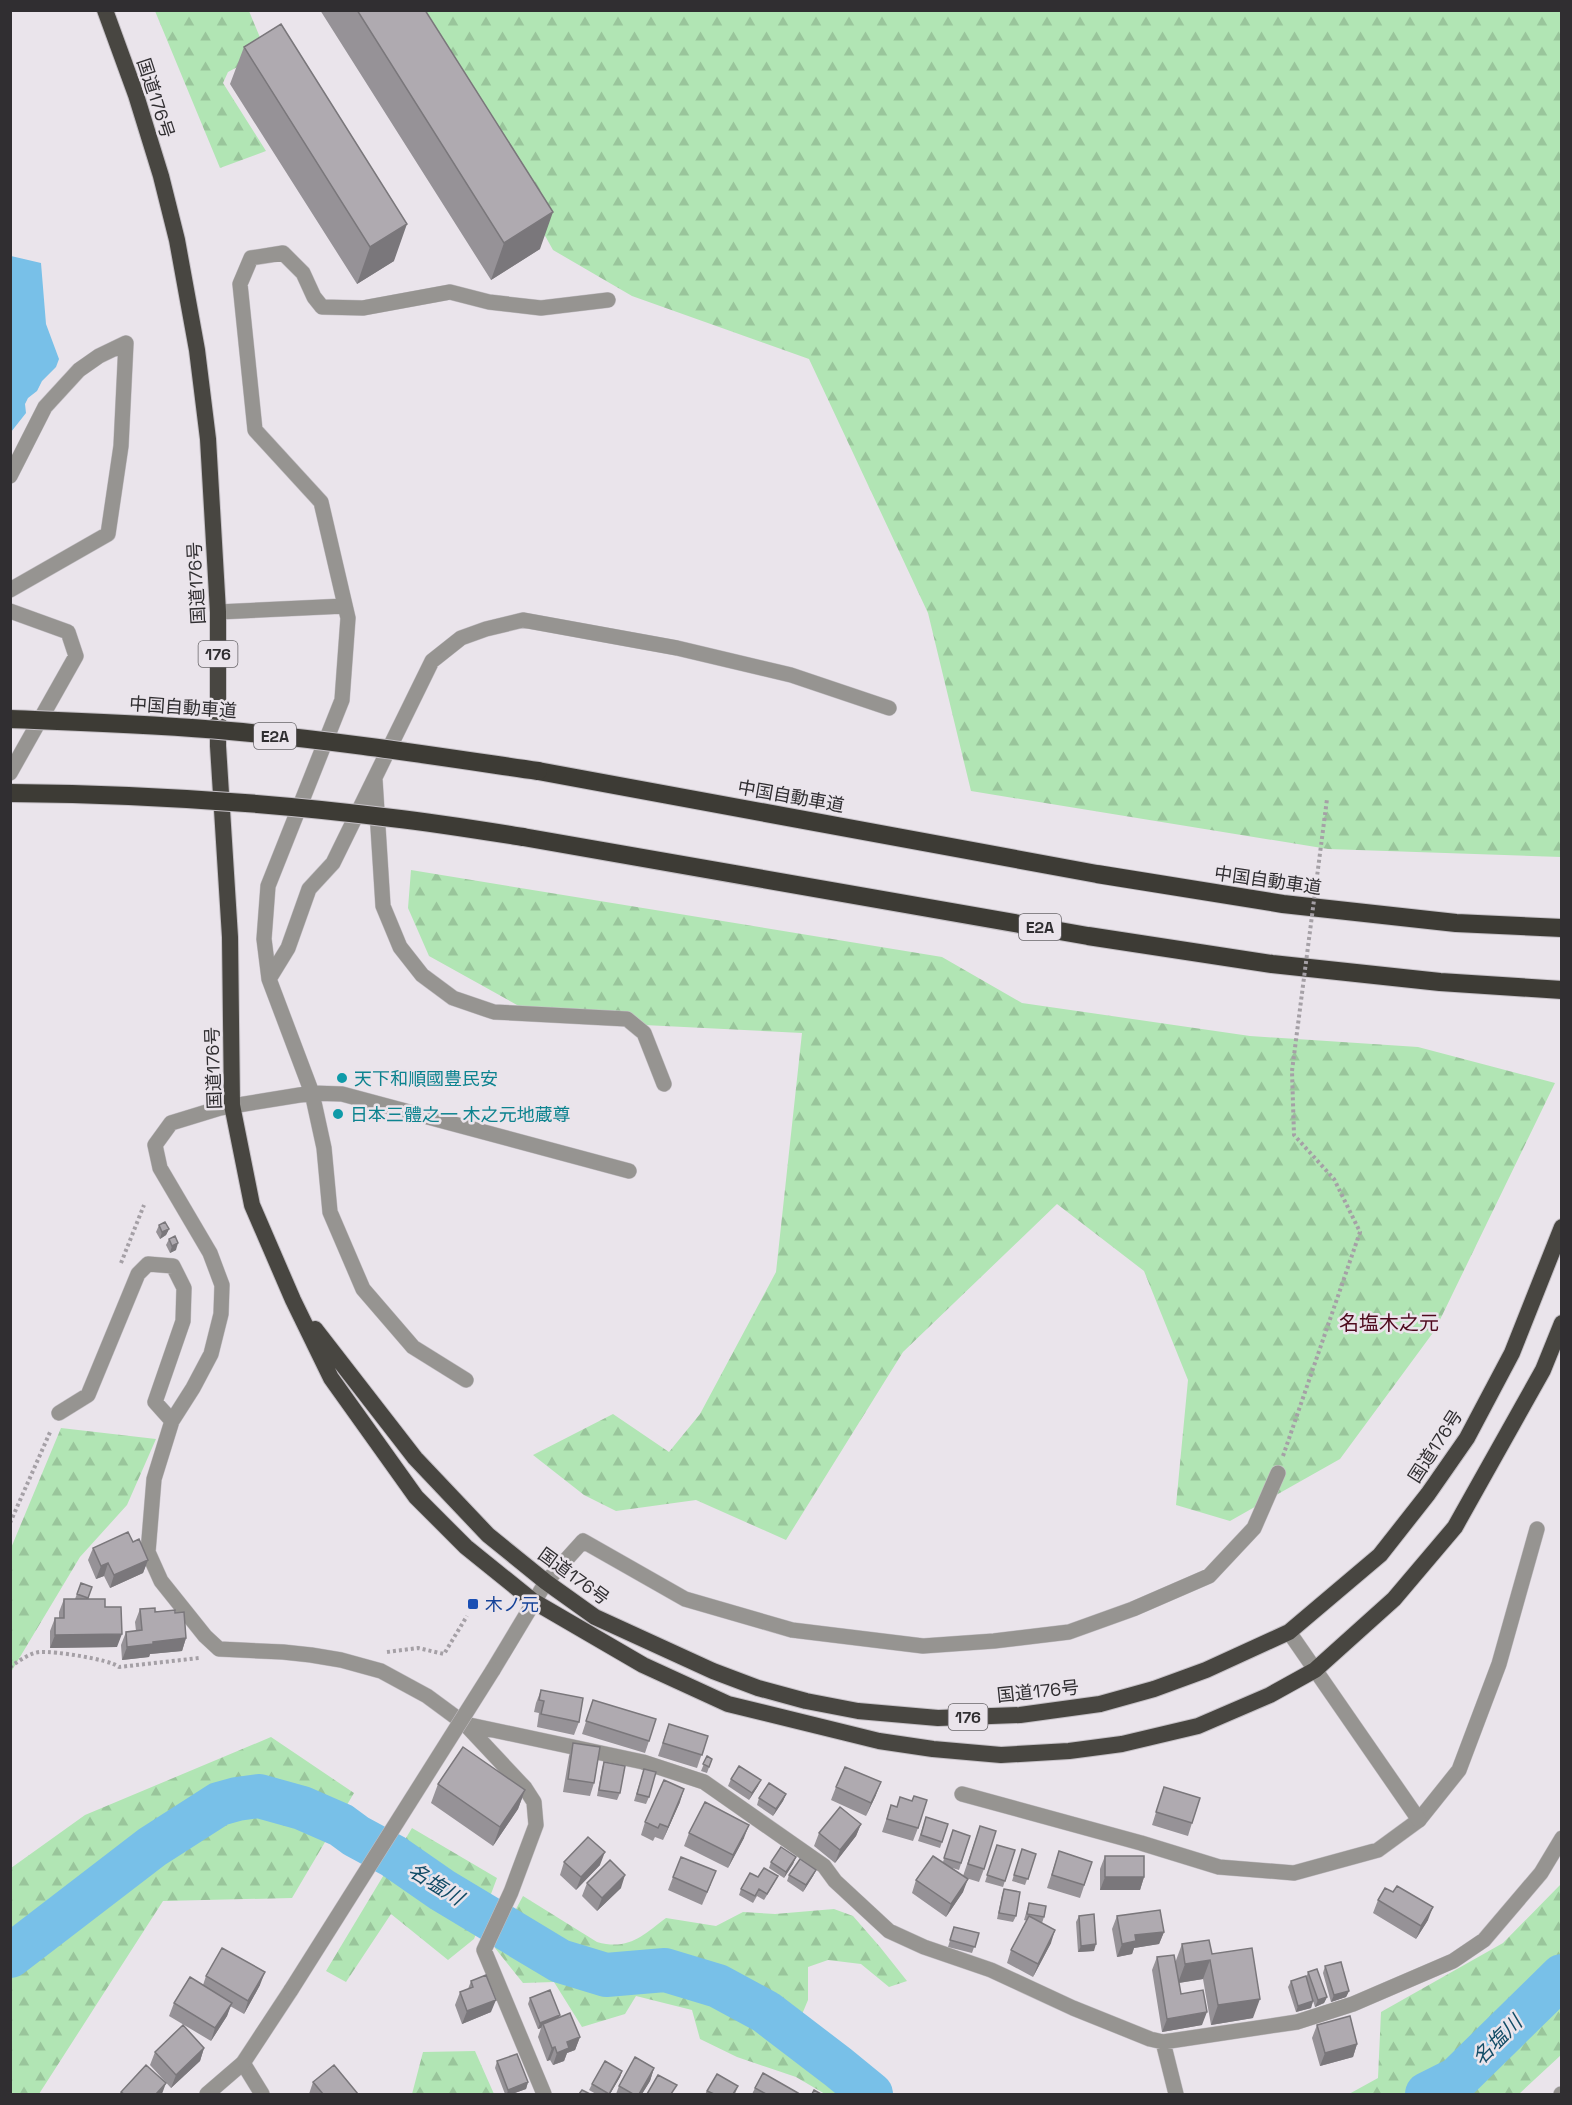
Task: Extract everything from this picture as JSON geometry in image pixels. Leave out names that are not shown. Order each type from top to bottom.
[{"type":"highway","name":"国道176号","points":[[105,10],[136,94],[177,240],[208,439],[218,612],[218,746],[230,938],[232,1106],[252,1205],[292,1300],[331,1377],[416,1497],[466,1547],[533,1601],[643,1665],[728,1704],[879,1741],[978,1753],[1001,1755],[1069,1751],[1122,1744],[1198,1726],[1270,1695],[1315,1670],[1394,1599],[1455,1527],[1543,1370],[1562,1323]]},
{"type":"highway","name":"中国自動車道","points":[[10,719],[100,722],[230,731],[374,747],[538,771],[1074,870],[1283,904],[1456,923],[1562,928]]},
{"type":"highway","name":"E2A","points":[[10,793],[92,794],[239,803],[391,818],[523,837],[1076,934],[1261,962],[1440,982],[1562,990]]},
{"type":"highway","name":"国道176号","points":[[292,1300],[415,1458],[488,1534],[546,1582],[595,1617],[704,1667],[758,1688],[807,1701],[858,1711],[938,1718],[1020,1715],[1100,1704],[1154,1689],[1206,1670],[1289,1632],[1380,1555],[1428,1494],[1467,1438],[1512,1353],[1562,1227]]},
{"type":"street","points":[[466,1380],[412,1347],[363,1289],[330,1212],[324,1148],[312,1093],[269,979],[264,939],[267,886],[342,700],[348,618],[321,502],[255,430],[240,284],[251,258],[283,253],[303,273],[314,297],[322,307],[363,308],[450,292],[489,302],[541,308],[608,300]]},
{"type":"street","points":[[10,476],[45,407],[79,369],[126,343],[121,446],[108,534],[10,590]]},
{"type":"street","points":[[218,612],[345,606]]},
{"type":"street","points":[[10,611],[68,632],[76,656],[10,773]]},
{"type":"street","points":[[269,979],[288,948],[309,890],[333,862],[432,661],[461,638],[523,620],[677,648],[791,675],[889,708]]},
{"type":"street","points":[[375,778],[383,906],[400,947],[422,975],[453,998],[494,1012],[627,1020],[644,1033],[664,1084]]},
{"type":"street","points":[[544,2094],[484,1950],[511,1893],[536,1825],[534,1802],[525,1788],[465,1724],[427,1696],[381,1671],[341,1660],[311,1655],[219,1649],[161,1581],[148,1552],[154,1479],[172,1421],[211,1354],[221,1314],[222,1285],[210,1253],[160,1168],[155,1145],[171,1123],[232,1106],[312,1093],[342,1095],[628,1171]]},
{"type":"street","points":[[59,1413],[88,1395],[138,1274],[148,1264],[173,1266],[184,1288],[183,1321],[155,1402],[172,1421]]},
{"type":"street","points":[[207,2094],[243,2063],[494,1670],[533,1601],[546,1582],[583,1541],[685,1599],[792,1630],[923,1646],[994,1641],[1069,1632],[1133,1609],[1209,1576],[1254,1528],[1278,1473]]},
{"type":"street","points":[[962,1794],[1219,1867],[1293,1873],[1378,1850],[1419,1820],[1459,1770],[1499,1664],[1537,1528]]},
{"type":"street","points":[[1289,1632],[1419,1820]]},
{"type":"street","points":[[465,1724],[643,1762],[704,1782],[824,1866],[835,1881],[889,1930],[924,1947],[991,1970],[1084,2012],[1163,2042],[1297,2022],[1353,2004],[1453,1961],[1484,1940],[1541,1873],[1562,1838]]},
{"type":"street","points":[[1163,2042],[1176,2094]]},
{"type":"street","points":[[243,2063],[262,2094]]},
{"type":"path","points":[[1278,1473],[1360,1232],[1334,1179],[1294,1135],[1292,1071],[1327,800]]},
{"type":"path","points":[[382,1653],[418,1648],[444,1653],[467,1616]]},
{"type":"path","points":[[10,1667],[26,1656],[38,1652],[115,1663],[119,1667],[205,1657]]},
{"type":"green space","points":[[155,11],[249,11],[266,52],[228,72],[223,83],[266,151],[220,168]]},
{"type":"green space","points":[[420,11],[1561,11],[1561,857],[1328,849],[971,791],[928,613],[809,359],[632,296],[553,250]]},
{"type":"green space","points":[[411,870],[942,957],[1022,1003],[1250,1036],[1418,1047],[1555,1083],[1435,1330],[1340,1459],[1230,1521],[1176,1505],[1188,1380],[1144,1271],[1057,1204],[903,1352],[786,1540],[696,1500],[616,1511],[584,1495],[533,1455],[613,1414],[669,1452],[700,1414],[776,1272],[802,1033],[544,1020],[429,956],[408,908]]},
{"type":"green space","points":[[61,1428],[156,1439],[127,1505],[80,1557],[11,1672],[11,1548]]},
{"type":"green space","points":[[271,1737],[354,1793],[292,1898],[163,1901],[39,2094],[11,2094],[11,1868],[85,1815]]},
{"type":"green space","points":[[412,1828],[497,1878],[474,1939],[448,1960],[391,1914],[346,1982],[326,1971]]},
{"type":"green space","points":[[1561,1884],[1561,2055],[1519,2094],[1349,2094],[1378,2078],[1381,2012],[1503,1943]]},
{"type":"green space","points":[[523,1896],[597,1942],[608,1944],[635,1940],[666,1918],[716,1926],[743,1912],[775,1914],[834,1909],[853,1916],[907,1981],[889,1987],[861,1964],[828,1960],[808,1967],[808,2000],[787,2050],[850,2094],[825,2094],[796,2077],[737,2057],[700,2039],[692,2010],[636,1996],[625,2014],[582,2027],[554,1982],[523,1983],[495,1948]]},
{"type":"green space","points":[[475,2051],[494,2094],[412,2094],[423,2052]]},
{"type":"water","points":[[11,256],[41,263],[46,324],[59,359],[56,367],[42,381],[37,391],[28,398],[25,404],[26,413],[11,432]]},
{"type":"building","points":[[357,10],[425,10],[553,212],[504,243]]},
{"type":"building","points":[[281,24],[407,224],[370,247],[244,47]]},
{"type":"building","points":[[165,1222],[169,1229],[162,1232],[159,1225]]},
{"type":"building","points":[[175,1236],[178,1243],[172,1246],[169,1239]]},
{"type":"building","points":[[128,1532],[133,1542],[139,1539],[148,1560],[114,1575],[108,1563],[101,1566],[93,1548]]},
{"type":"building","points":[[81,1583],[92,1587],[88,1598],[77,1594]]},
{"type":"building","points":[[64,1599],[105,1599],[105,1607],[121,1607],[122,1634],[55,1635],[55,1618],[64,1618]]},
{"type":"building","points":[[155,1608],[155,1612],[175,1610],[175,1613],[184,1612],[186,1638],[127,1647],[126,1632],[142,1630],[140,1609]]},
{"type":"building","points":[[541,1690],[583,1698],[579,1722],[541,1714],[544,1701],[539,1700]]},
{"type":"building","points":[[593,1700],[656,1719],[649,1741],[586,1721]]},
{"type":"building","points":[[669,1724],[708,1736],[702,1755],[663,1743]]},
{"type":"building","points":[[573,1743],[600,1747],[594,1783],[568,1779]]},
{"type":"building","points":[[463,1747],[525,1790],[500,1827],[438,1784]]},
{"type":"building","points":[[707,1756],[712,1759],[709,1767],[703,1764]]},
{"type":"building","points":[[604,1762],[625,1766],[620,1793],[599,1790]]},
{"type":"building","points":[[739,1766],[761,1780],[752,1793],[731,1779]]},
{"type":"building","points":[[845,1767],[881,1782],[871,1803],[836,1787]]},
{"type":"building","points":[[644,1769],[656,1772],[649,1797],[637,1794]]},
{"type":"building","points":[[664,1780],[684,1789],[668,1827],[660,1824],[658,1828],[645,1822]]},
{"type":"building","points":[[769,1783],[786,1794],[776,1809],[759,1798]]},
{"type":"building","points":[[1164,1787],[1200,1798],[1192,1823],[1156,1812]]},
{"type":"building","points":[[914,1796],[927,1800],[918,1828],[887,1819],[891,1805],[897,1807],[900,1797],[912,1801]]},
{"type":"building","points":[[705,1802],[749,1825],[733,1855],[689,1833]]},
{"type":"building","points":[[840,1807],[861,1824],[840,1850],[819,1833]]},
{"type":"building","points":[[926,1817],[948,1824],[942,1842],[921,1835]]},
{"type":"building","points":[[980,1826],[996,1831],[984,1869],[968,1864]]},
{"type":"building","points":[[953,1830],[970,1836],[961,1863],[944,1858]]},
{"type":"building","points":[[588,1837],[605,1852],[581,1877],[564,1862]]},
{"type":"building","points":[[997,1845],[1015,1850],[1005,1881],[987,1875]]},
{"type":"building","points":[[781,1847],[796,1857],[786,1872],[771,1862]]},
{"type":"building","points":[[1022,1849],[1036,1854],[1028,1879],[1014,1875]]},
{"type":"building","points":[[1059,1851],[1092,1862],[1084,1885],[1052,1875]]},
{"type":"building","points":[[933,1856],[968,1879],[951,1904],[916,1880]]},
{"type":"building","points":[[1105,1856],[1144,1856],[1144,1877],[1105,1877]]},
{"type":"building","points":[[681,1857],[716,1871],[707,1892],[673,1877]]},
{"type":"building","points":[[800,1859],[816,1870],[806,1885],[789,1875]]},
{"type":"building","points":[[610,1860],[625,1875],[602,1898],[587,1883]]},
{"type":"building","points":[[764,1868],[778,1876],[767,1894],[759,1889],[755,1896],[741,1889],[750,1873],[758,1877]]},
{"type":"building","points":[[1397,1886],[1433,1907],[1421,1926],[1378,1900],[1385,1888],[1393,1892]]},
{"type":"building","points":[[1004,1889],[1020,1892],[1016,1916],[999,1913]]},
{"type":"building","points":[[1029,1903],[1046,1906],[1044,1917],[1027,1914]]},
{"type":"building","points":[[1160,1910],[1164,1932],[1135,1935],[1136,1941],[1122,1944],[1117,1916]]},
{"type":"building","points":[[1094,1914],[1096,1944],[1081,1946],[1079,1916]]},
{"type":"building","points":[[1029,1916],[1055,1930],[1038,1964],[1011,1950]]},
{"type":"building","points":[[954,1927],[979,1933],[975,1947],[950,1940]]},
{"type":"building","points":[[1209,1940],[1212,1954],[1252,1948],[1260,1999],[1218,2005],[1210,1960],[1185,1964],[1182,1944]]},
{"type":"building","points":[[222,1948],[265,1972],[248,2001],[206,1976]]},
{"type":"building","points":[[1174,1955],[1181,1994],[1203,1990],[1207,2012],[1167,2019],[1157,1957]]},
{"type":"building","points":[[1341,1962],[1349,1991],[1334,1995],[1325,1966]]},
{"type":"building","points":[[1317,1969],[1327,1997],[1318,2000],[1308,1972]]},
{"type":"building","points":[[486,1975],[496,2000],[467,2011],[460,1992],[473,1987],[471,1981]]},
{"type":"building","points":[[1306,1976],[1313,2001],[1298,2006],[1291,1981]]},
{"type":"building","points":[[190,1977],[232,2003],[215,2028],[174,2003]]},
{"type":"building","points":[[550,1990],[560,2015],[540,2023],[530,1998]]},
{"type":"building","points":[[570,2013],[580,2037],[567,2042],[569,2048],[557,2053],[555,2047],[552,2048],[543,2024]]},
{"type":"building","points":[[1350,2016],[1357,2044],[1325,2053],[1317,2025]]},
{"type":"building","points":[[183,2025],[204,2048],[176,2075],[155,2052]]},
{"type":"building","points":[[517,2054],[528,2082],[508,2090],[497,2061]]},
{"type":"building","points":[[635,2057],[654,2068],[639,2094],[633,2094],[619,2086]]},
{"type":"building","points":[[605,2061],[622,2071],[609,2094],[592,2084]]},
{"type":"building","points":[[146,2065],[166,2083],[156,2094],[124,2094],[121,2092]]},
{"type":"building","points":[[334,2065],[358,2094],[323,2094],[313,2082]]},
{"type":"building","points":[[763,2073],[798,2093],[766,2094],[755,2088]]},
{"type":"building","points":[[717,2074],[738,2086],[733,2094],[714,2094],[707,2091]]},
{"type":"building","points":[[658,2075],[677,2085],[671,2094],[647,2094]]},
{"type":"waterway","name":"名塩川","points":[[10,1956],[152,1847],[219,1804],[259,1796],[302,1808],[341,1825],[393,1856],[442,1890],[560,1961],[606,1975],[665,1970],[718,1986],[766,2012],[871,2094]]},
{"type":"waterway","name":"名塩川","points":[[1427,2094],[1457,2079],[1562,1976]]},
{"type":"place","name":"天下和順國豊民安","points":[[342,1078]]},
{"type":"place","name":"日本三體之一 木之元地蔵尊","points":[[338,1114]]},
{"type":"place","name":"木ノ元","points":[[473,1604]]},
{"type":"district","name":"名塩木之元","points":[[1389,1323]]}]
